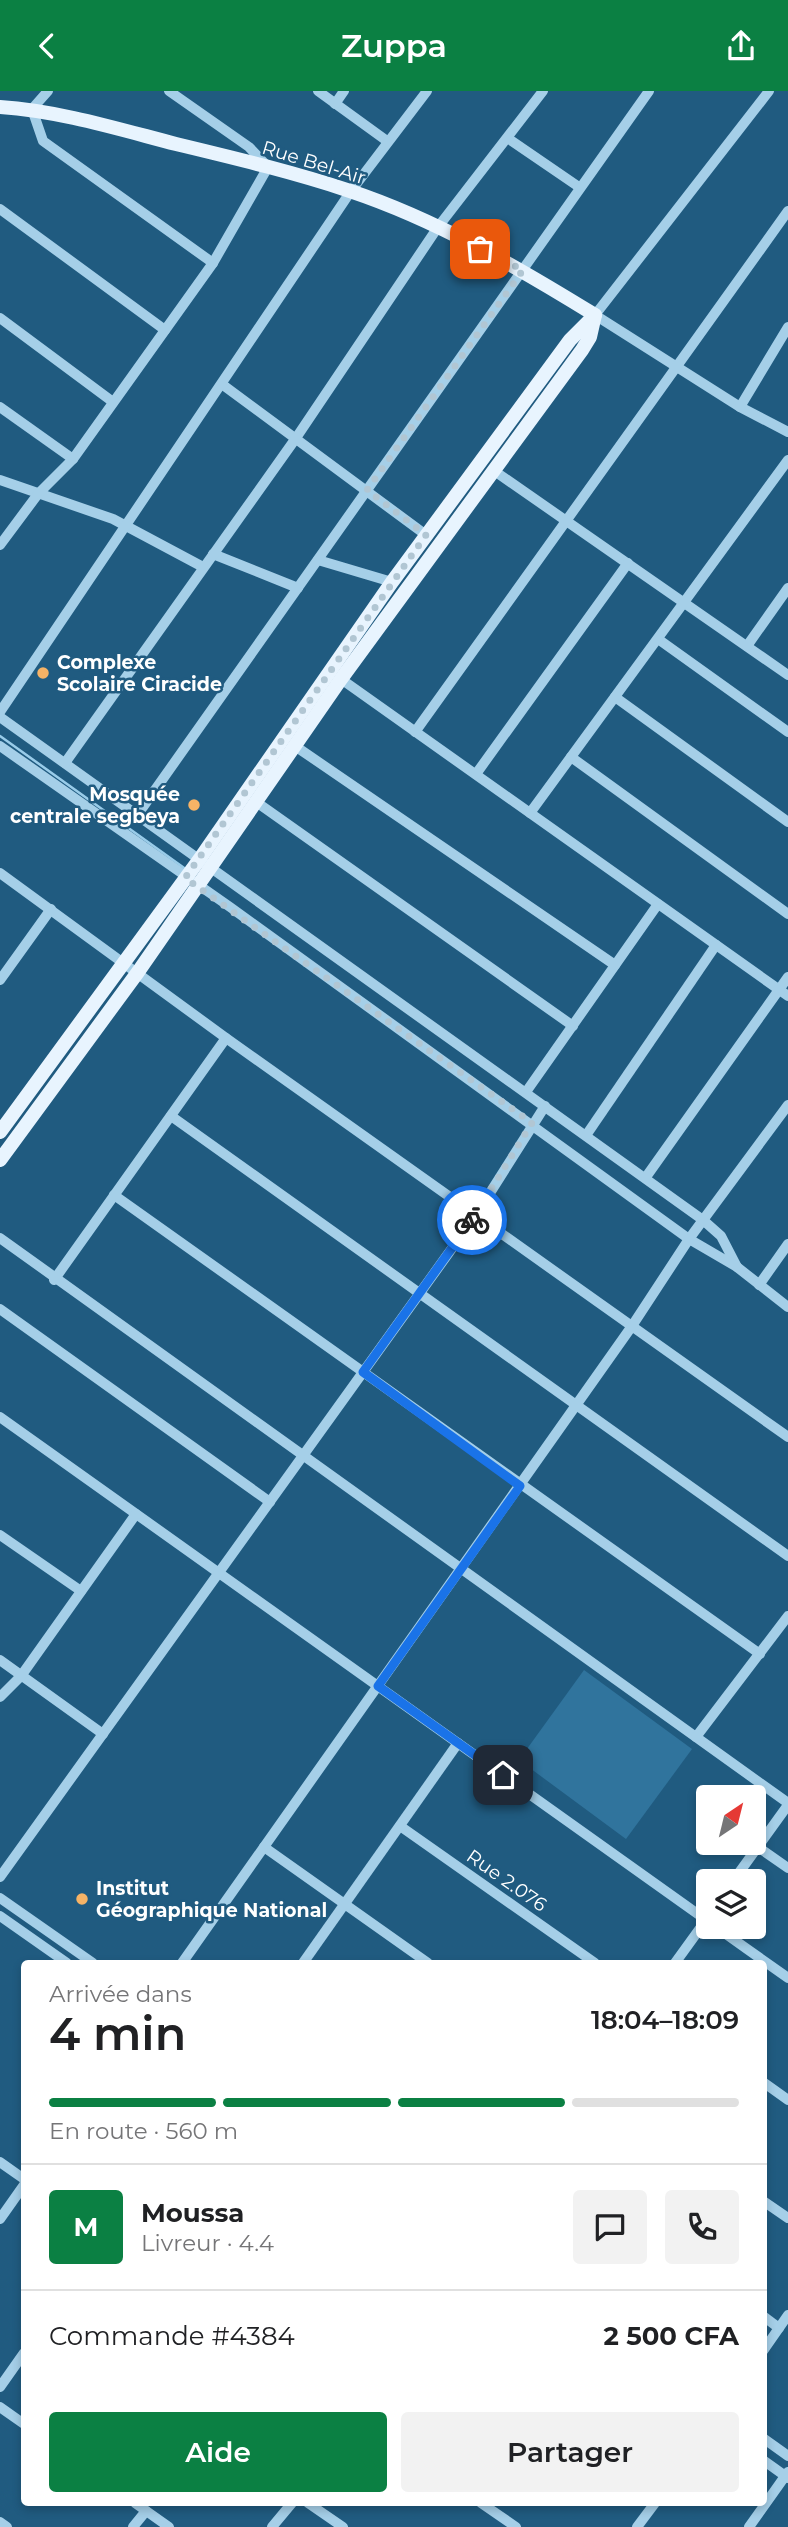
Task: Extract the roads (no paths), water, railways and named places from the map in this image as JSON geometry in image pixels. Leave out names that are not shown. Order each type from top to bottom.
[{"type":"main road","name":"Rue Bel-Air","points":[[0,107],[32,109],[268,167],[351,191],[438,227],[523,270],[595,315]]},
{"type":"main road","points":[[204,864],[254,801],[582,349],[590,337],[595,315]]},
{"type":"main road","points":[[0,1160],[138,972],[192,882],[392,582],[570,339],[595,315]]},
{"type":"main road","points":[[0,1132],[124,961],[192,882]]},
{"type":"street","points":[[48,91],[32,109],[43,141],[213,263]]},
{"type":"street","points":[[0,545],[38,494],[73,459],[213,263],[268,167],[249,147],[169,91]]},
{"type":"street","points":[[318,91],[387,141]]},
{"type":"street","points":[[335,104],[344,91]]},
{"type":"street","points":[[0,712],[123,525],[223,386],[351,191],[427,91]]},
{"type":"street","points":[[65,763],[296,437],[438,227],[509,139],[543,91]]},
{"type":"street","points":[[138,814],[649,91]]},
{"type":"street","points":[[769,91],[595,315],[740,407],[788,432]]},
{"type":"street","points":[[509,139],[579,187]]},
{"type":"street","points":[[0,209],[165,330]]},
{"type":"street","points":[[415,732],[788,211]]},
{"type":"street","points":[[0,318],[113,402]]},
{"type":"street","points":[[740,407],[788,327]]},
{"type":"street","points":[[223,386],[426,535]]},
{"type":"street","points":[[0,407],[73,459]]},
{"type":"street","points":[[530,813],[788,460]]},
{"type":"street","points":[[493,470],[788,675]]},
{"type":"street","points":[[0,480],[123,525],[203,568]]},
{"type":"street","points":[[213,554],[298,588]]},
{"type":"street","points":[[318,560],[392,582]]},
{"type":"street","points":[[476,774],[628,563]]},
{"type":"street","points":[[747,646],[788,588]]},
{"type":"street","points":[[658,639],[788,732]]},
{"type":"street","points":[[341,679],[783,993]]},
{"type":"street","points":[[615,697],[788,822]]},
{"type":"street","points":[[0,717],[646,1177],[721,1236],[737,1266]]},
{"type":"street","points":[[295,745],[615,965]]},
{"type":"street","points":[[0,746],[532,1123],[689,1239],[737,1266],[788,1307]]},
{"type":"street","points":[[572,757],[788,913]]},
{"type":"street","points":[[254,801],[573,1026]]},
{"type":"street","points":[[0,873],[226,1038],[788,1437]]},
{"type":"street","points":[[526,1092],[658,904]]},
{"type":"street","points":[[0,980],[51,909]]},
{"type":"street","points":[[587,1134],[716,945]]},
{"type":"street","points":[[646,1177],[783,993],[788,977]]},
{"type":"street","points":[[54,1280],[226,1038]]},
{"type":"street","points":[[184,1960],[520,1486],[689,1239],[788,1105]]},
{"type":"street","points":[[0,1877],[476,1215],[545,1106]]},
{"type":"street","points":[[171,1115],[788,1556]]},
{"type":"street","points":[[114,1195],[760,1654]]},
{"type":"street","points":[[0,1238],[54,1280],[788,1804],[766,1836]]},
{"type":"street","points":[[759,1285],[788,1244]]},
{"type":"street","points":[[0,1309],[270,1502]]},
{"type":"street","points":[[0,1417],[696,1911]]},
{"type":"street","points":[[0,1697],[21,1676],[136,1514]]},
{"type":"street","points":[[0,1535],[81,1591]]},
{"type":"street","points":[[696,1737],[788,1616]]},
{"type":"street","points":[[0,1660],[103,1734]]},
{"type":"street","points":[[305,1960],[457,1743]]},
{"type":"street","name":"Rue 2.076","points":[[400,1826],[591,1960]]},
{"type":"street","points":[[264,1847],[424,1960]]},
{"type":"street","points":[[766,1853],[788,1868]]},
{"type":"street","points":[[0,1898],[89,1960]]},
{"type":"street","points":[[0,1916],[63,1960]]},
{"type":"street","points":[[678,1960],[696,1938]]},
{"type":"street","points":[[735,1939],[763,1960]]},
{"type":"street","points":[[767,1963],[788,1978]]},
{"type":"street","points":[[767,2085],[788,2100]]},
{"type":"street","points":[[0,2162],[21,2177]]},
{"type":"street","points":[[0,2219],[21,2189]]},
{"type":"street","points":[[767,2204],[788,2218]]},
{"type":"street","points":[[767,2345],[788,2315]]},
{"type":"street","points":[[767,2319],[779,2328]]},
{"type":"street","points":[[0,2387],[21,2357]]},
{"type":"street","points":[[0,2407],[21,2422]]},
{"type":"street","points":[[767,2441],[788,2456]]},
{"type":"street","points":[[767,2462],[787,2475],[767,2502]]},
{"type":"street","points":[[139,2506],[169,2527]]},
{"type":"street","points":[[272,2527],[290,2506]]},
{"type":"street","points":[[312,2506],[343,2527]]},
{"type":"street","points":[[485,2506],[516,2527]]},
{"type":"street","points":[[637,2527],[653,2506]]},
{"type":"street","points":[[749,2527],[764,2506]]},
{"type":"street","points":[[133,2527],[146,2511]]},
{"type":"street","points":[[0,2522],[7,2527]]},
{"type":"waterway","points":[[0,736],[187,870]]},
{"type":"place","name":"Complexe Scolaire Ciracide","points":[[43,673]]},
{"type":"place","name":"Mosquée centrale segbeya","points":[[194,805]]},
{"type":"place","name":"Institut Géographique National","points":[[82,1899]]}]
